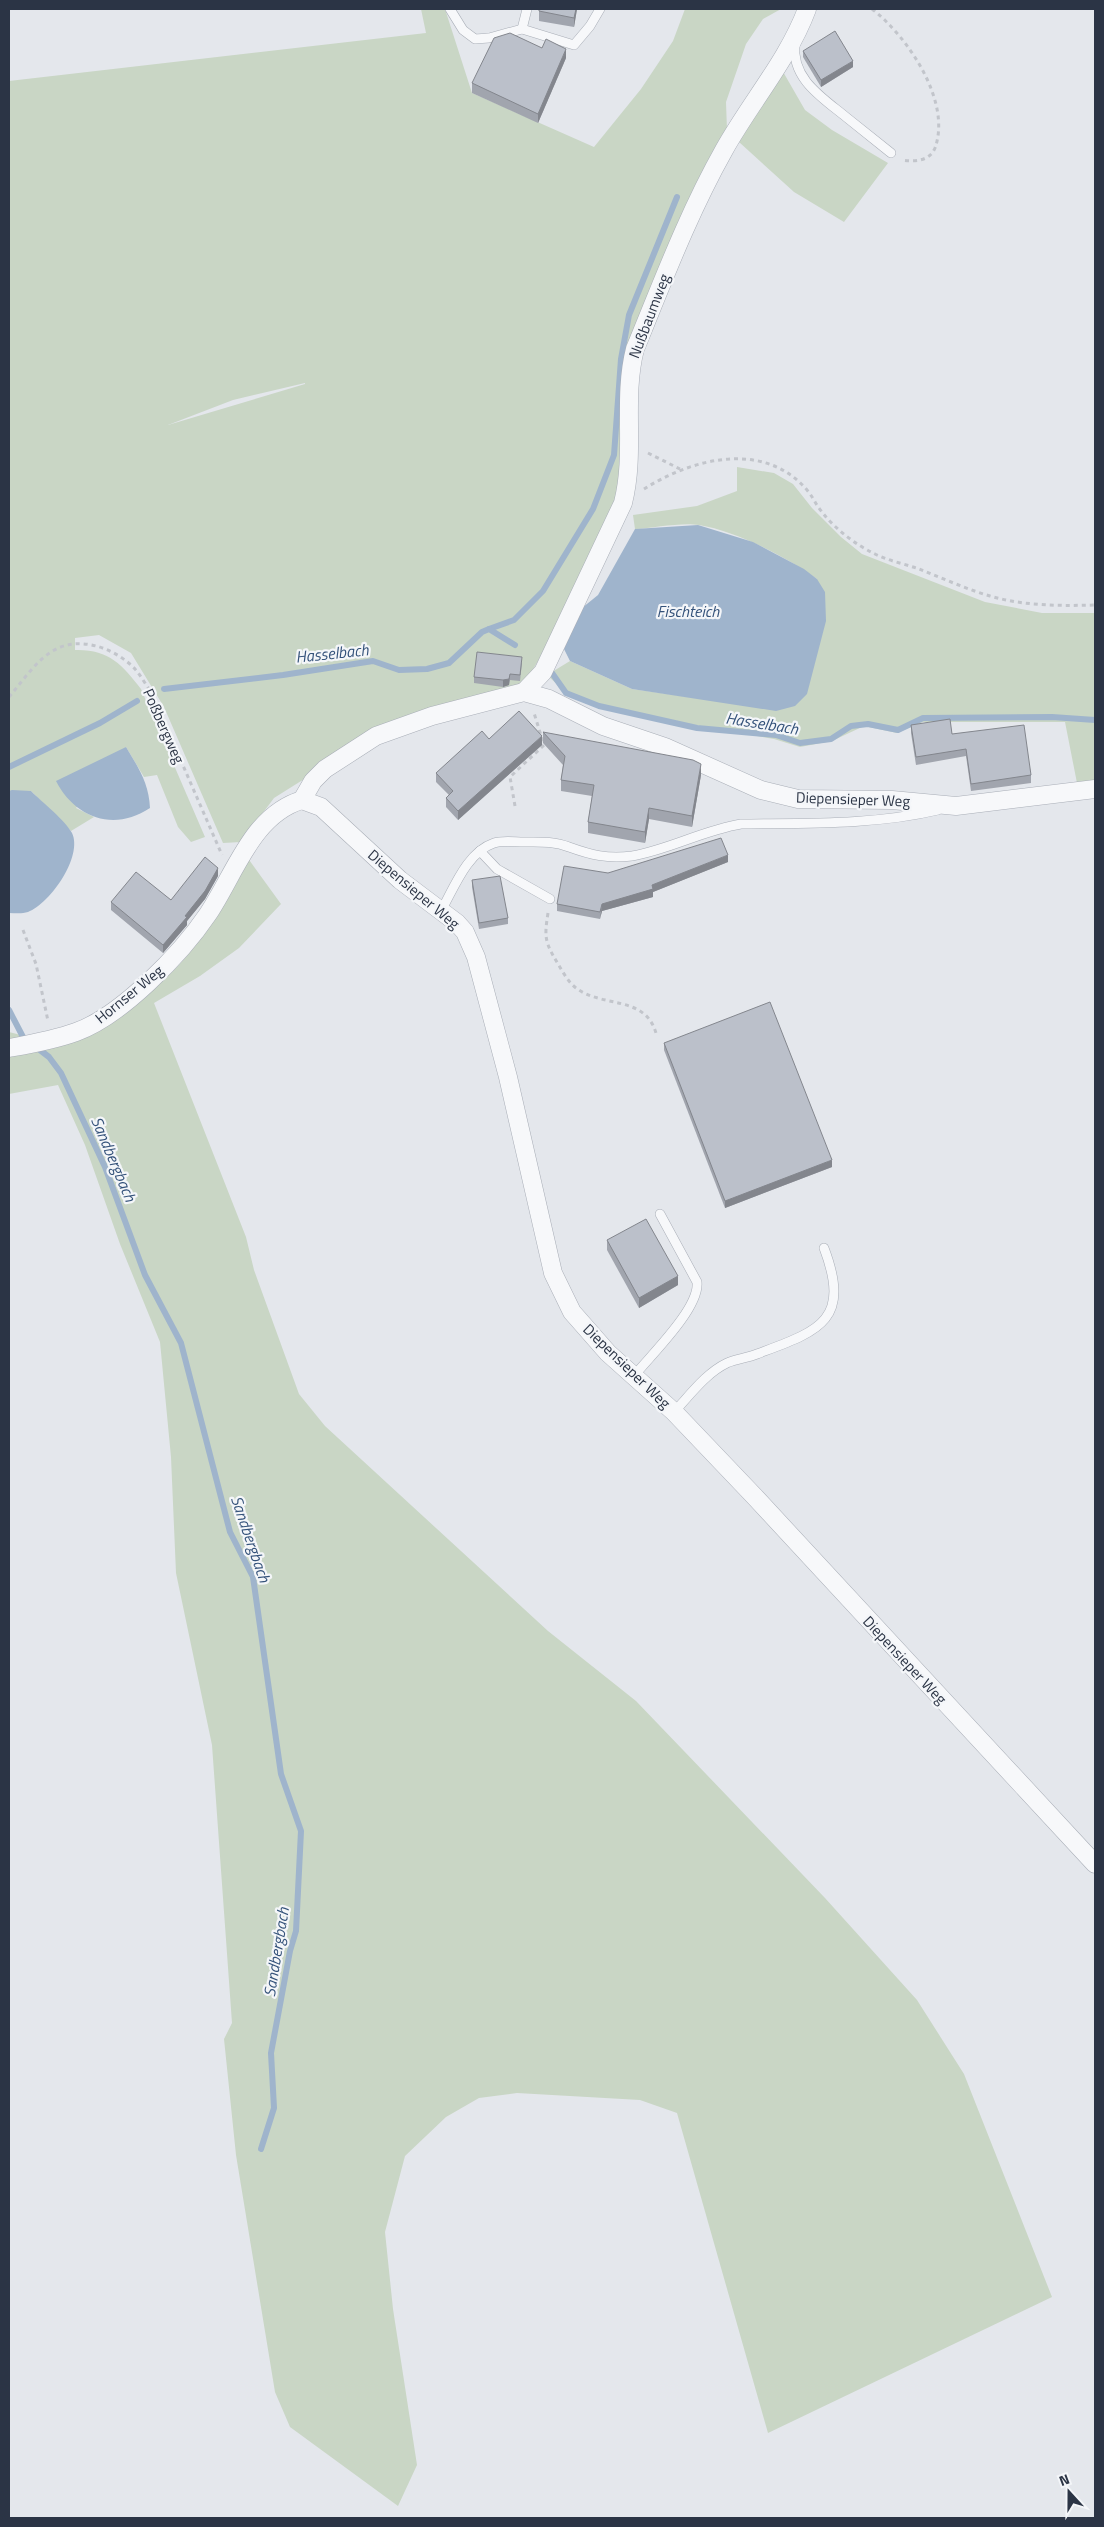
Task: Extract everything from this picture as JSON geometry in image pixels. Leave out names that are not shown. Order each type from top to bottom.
[{"type":"street","name":"Nußbaumweg","points":[[524,692],[543,672],[623,503],[629,480],[628,385],[631,364],[635,349],[681,235],[725,148],[797,34],[807,9]]},
{"type":"street","points":[[232,870],[269,819],[288,805],[302,800],[313,781],[325,769],[376,736],[432,716],[524,692]]},
{"type":"street","name":"Diepensieper Weg","points":[[524,692],[549,699],[603,726],[665,746],[761,790],[777,795],[823,801],[892,800],[949,806],[1095,789]]},
{"type":"street","name":"Diepensieper Weg","points":[[302,800],[321,807],[400,880],[441,910],[465,932],[476,957],[508,1077],[550,1259],[560,1290],[572,1312],[588,1331],[674,1412],[1095,1864]]},
{"type":"street","name":"Hornser Weg","points":[[14,1047],[76,1032],[94,1023],[150,981],[188,940],[207,915],[224,888],[232,870]]},
{"type":"lane","points":[[450,9],[463,30],[475,39],[488,38],[522,29],[574,45],[590,26],[600,9]]},
{"type":"lane","points":[[522,29],[527,9]]},
{"type":"lane","points":[[797,34],[794,53],[799,69],[817,95],[892,153]]},
{"type":"lane","points":[[441,910],[468,865],[480,851],[494,843],[548,842],[568,846],[584,854],[612,857],[632,856],[715,829],[741,824],[885,818],[923,813],[949,806]]},
{"type":"lane","points":[[480,851],[497,869],[550,899]]},
{"type":"lane","points":[[634,1376],[689,1309],[697,1289],[696,1282],[660,1214]]},
{"type":"lane","points":[[674,1412],[706,1377],[728,1363],[755,1355],[820,1326],[828,1315],[834,1297],[835,1284],[824,1248]]},
{"type":"path","points":[[872,9],[893,28],[925,77],[933,95],[938,122],[936,145],[928,157],[920,161],[908,161],[898,159],[892,153]]},
{"type":"path","points":[[630,445],[681,469]]},
{"type":"path","points":[[623,503],[681,469],[720,459],[743,460],[775,466],[792,476],[808,491],[822,513],[843,534],[875,554],[989,596],[1049,606],[1095,605]]},
{"type":"path","name":"Poßbergweg","points":[[9,697],[41,660],[57,648],[84,644],[104,648],[122,658],[136,670],[151,692],[217,847],[232,870]]},
{"type":"path","points":[[515,806],[510,777],[544,745],[534,712]]},
{"type":"path","points":[[550,899],[545,943],[565,977],[581,991],[639,1009],[649,1018],[656,1033]]},
{"type":"path","points":[[23,930],[36,964],[50,1039]]},
{"type":"green space","points":[[421,9],[445,9],[472,93],[594,147],[641,89],[673,41],[685,9],[781,9],[763,19],[746,44],[726,102],[727,130],[629,347],[620,493],[571,605],[522,688],[395,722],[274,798],[241,842],[223,843],[164,707],[131,653],[99,635],[75,638],[75,650],[87,650],[105,655],[120,665],[141,689],[205,837],[191,842],[178,827],[157,775],[144,777],[126,747],[76,808],[94,817],[71,831],[31,791],[9,791],[9,81],[426,33]],"holes":[[[305,384],[168,425],[233,400]]]},
{"type":"green space","points":[[782,70],[805,110],[832,130],[888,163],[844,222],[794,192],[739,142]]},
{"type":"green space","points":[[737,467],[774,473],[793,484],[812,508],[841,537],[862,554],[985,602],[1042,613],[1095,613],[1095,781],[1077,783],[1065,722],[923,722],[897,733],[864,726],[832,741],[800,747],[774,739],[598,708],[561,688],[547,675],[570,661],[632,689],[696,698],[817,579],[761,546],[713,528],[684,524],[635,529],[633,515],[697,506],[737,491]]},
{"type":"green space","points":[[247,857],[281,904],[239,948],[200,976],[154,1003],[246,1237],[254,1270],[299,1394],[325,1426],[548,1631],[636,1701],[825,1898],[917,2000],[964,2074],[1052,2297],[768,2433],[677,2113],[640,2100],[517,2093],[479,2098],[446,2117],[405,2156],[385,2232],[393,2309],[417,2465],[398,2506],[290,2427],[275,2392],[236,2155],[224,2039],[232,2023],[212,1745],[176,1573],[171,1457],[160,1342],[120,1244],[85,1145],[58,1085],[9,1094],[9,1032],[52,1043],[114,1013],[157,985],[181,963],[192,949],[212,919]]},
{"type":"water","name":"Fischteich","points":[[698,525],[753,542],[804,569],[817,579],[825,592],[826,621],[807,694],[795,706],[776,711],[632,689],[570,661],[564,649],[582,608],[598,595],[635,529]]},
{"type":"water","points":[[126,747],[135,761],[148,791],[150,808],[136,815],[123,819],[109,820],[85,812],[64,794],[56,781]]},
{"type":"water","points":[[9,791],[31,791],[64,822],[72,833],[74,843],[69,866],[55,889],[37,907],[23,913],[9,913]]},
{"type":"building","points":[[539,9],[576,9],[574,18],[539,11]]},
{"type":"building","points":[[835,31],[853,61],[821,80],[803,51]]},
{"type":"building","points":[[510,33],[542,48],[546,39],[566,49],[538,114],[472,83],[494,38]]},
{"type":"building","points":[[477,652],[522,657],[520,675],[510,674],[509,679],[503,680],[474,677]]},
{"type":"building","points":[[519,711],[542,736],[458,811],[446,798],[453,791],[436,773],[482,731],[489,739]]},
{"type":"building","points":[[950,719],[952,734],[1024,725],[1031,775],[971,784],[966,749],[916,757],[911,725]]},
{"type":"building","points":[[543,732],[693,760],[701,764],[692,816],[649,808],[645,832],[588,822],[594,785],[561,780],[565,756]]},
{"type":"building","points":[[721,838],[728,855],[652,885],[653,889],[602,904],[600,912],[557,904],[564,866],[608,873]]},
{"type":"building","points":[[205,857],[218,868],[205,891],[185,916],[187,917],[163,945],[111,902],[136,872],[171,900]]},
{"type":"building","points":[[500,876],[508,918],[479,923],[472,880]]},
{"type":"building","points":[[770,1002],[832,1160],[725,1201],[664,1043]]},
{"type":"building","points":[[646,1219],[678,1276],[639,1298],[607,1240]]},
{"type":"waterway","points":[[489,629],[514,620],[543,591],[593,509],[614,455],[621,359],[629,315],[677,197]]},
{"type":"waterway","name":"Hasselbach","points":[[164,689],[283,675],[373,661],[399,670],[427,669],[449,663],[482,632],[489,629],[515,645]]},
{"type":"waterway","name":"Hasselbach","points":[[552,673],[566,693],[599,706],[697,728],[776,735],[800,743],[831,739],[851,726],[868,724],[898,730],[923,718],[1052,717],[1095,720]]},
{"type":"waterway","name":"Hasselbach","points":[[9,767],[100,723],[137,701]]},
{"type":"waterway","name":"Sandbergbach","points":[[9,1010],[23,1037],[49,1057],[61,1073],[105,1167],[145,1275],[181,1343],[230,1532],[253,1577],[281,1774],[301,1831],[296,1931],[290,1951],[271,2053],[274,2108],[261,2149]]}]
